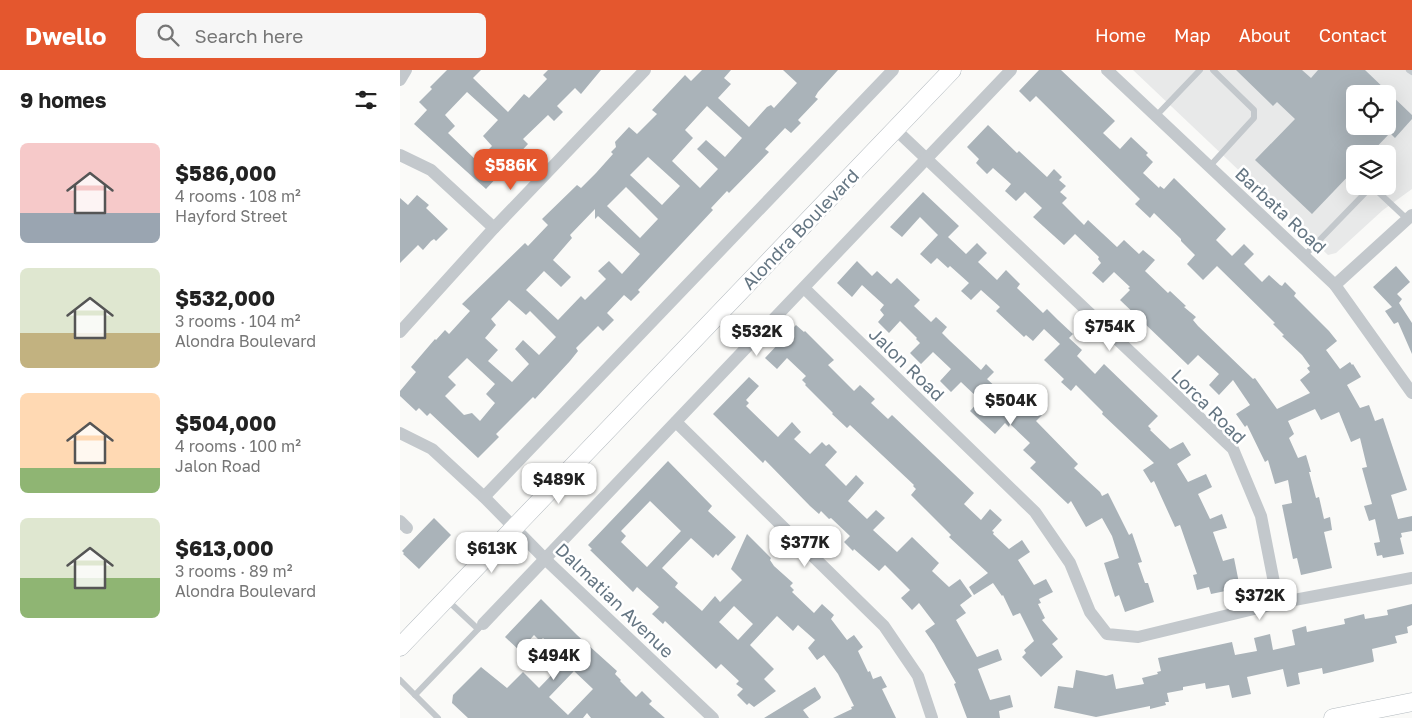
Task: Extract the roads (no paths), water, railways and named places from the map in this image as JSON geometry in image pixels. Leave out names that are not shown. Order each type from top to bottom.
[{"type":"main road","name":"Alondra Boulevard","points":[[400,647],[952,70]]},
{"type":"main road","points":[[1333,718],[1412,702]]},
{"type":"street","points":[[400,80],[406,70]]},
{"type":"street","points":[[400,332],[494,228],[645,70]]},
{"type":"street","points":[[484,497],[893,70]]},
{"type":"street","points":[[480,627],[1011,70]]},
{"type":"street","name":"Barbata Road","points":[[1107,70],[1335,285],[1412,393]]},
{"type":"street","name":"Lorca Road","points":[[896,129],[1233,449],[1261,516],[1278,603]]},
{"type":"street","points":[[400,155],[431,170],[494,228]]},
{"type":"street","points":[[1335,285],[1410,217]]},
{"type":"street","name":"Jalon Road","points":[[804,288],[1035,512],[1070,563],[1090,612],[1107,634],[1138,637],[1278,603]]},
{"type":"street","points":[[676,422],[884,626],[918,676],[932,718]]},
{"type":"street","name":"Dalmatian Avenue","points":[[400,433],[432,449],[713,718]]},
{"type":"street","points":[[1278,603],[1412,578]]},
{"type":"lane","points":[[1156,117],[1200,70]]},
{"type":"lane","points":[[1209,167],[1254,118],[1254,110],[1213,70]]},
{"type":"lane","points":[[1304,256],[1367,191],[1375,189],[1410,217]]},
{"type":"lane","points":[[415,695],[480,627],[446,599]]},
{"type":"lane","points":[[400,680],[438,718]]}]
